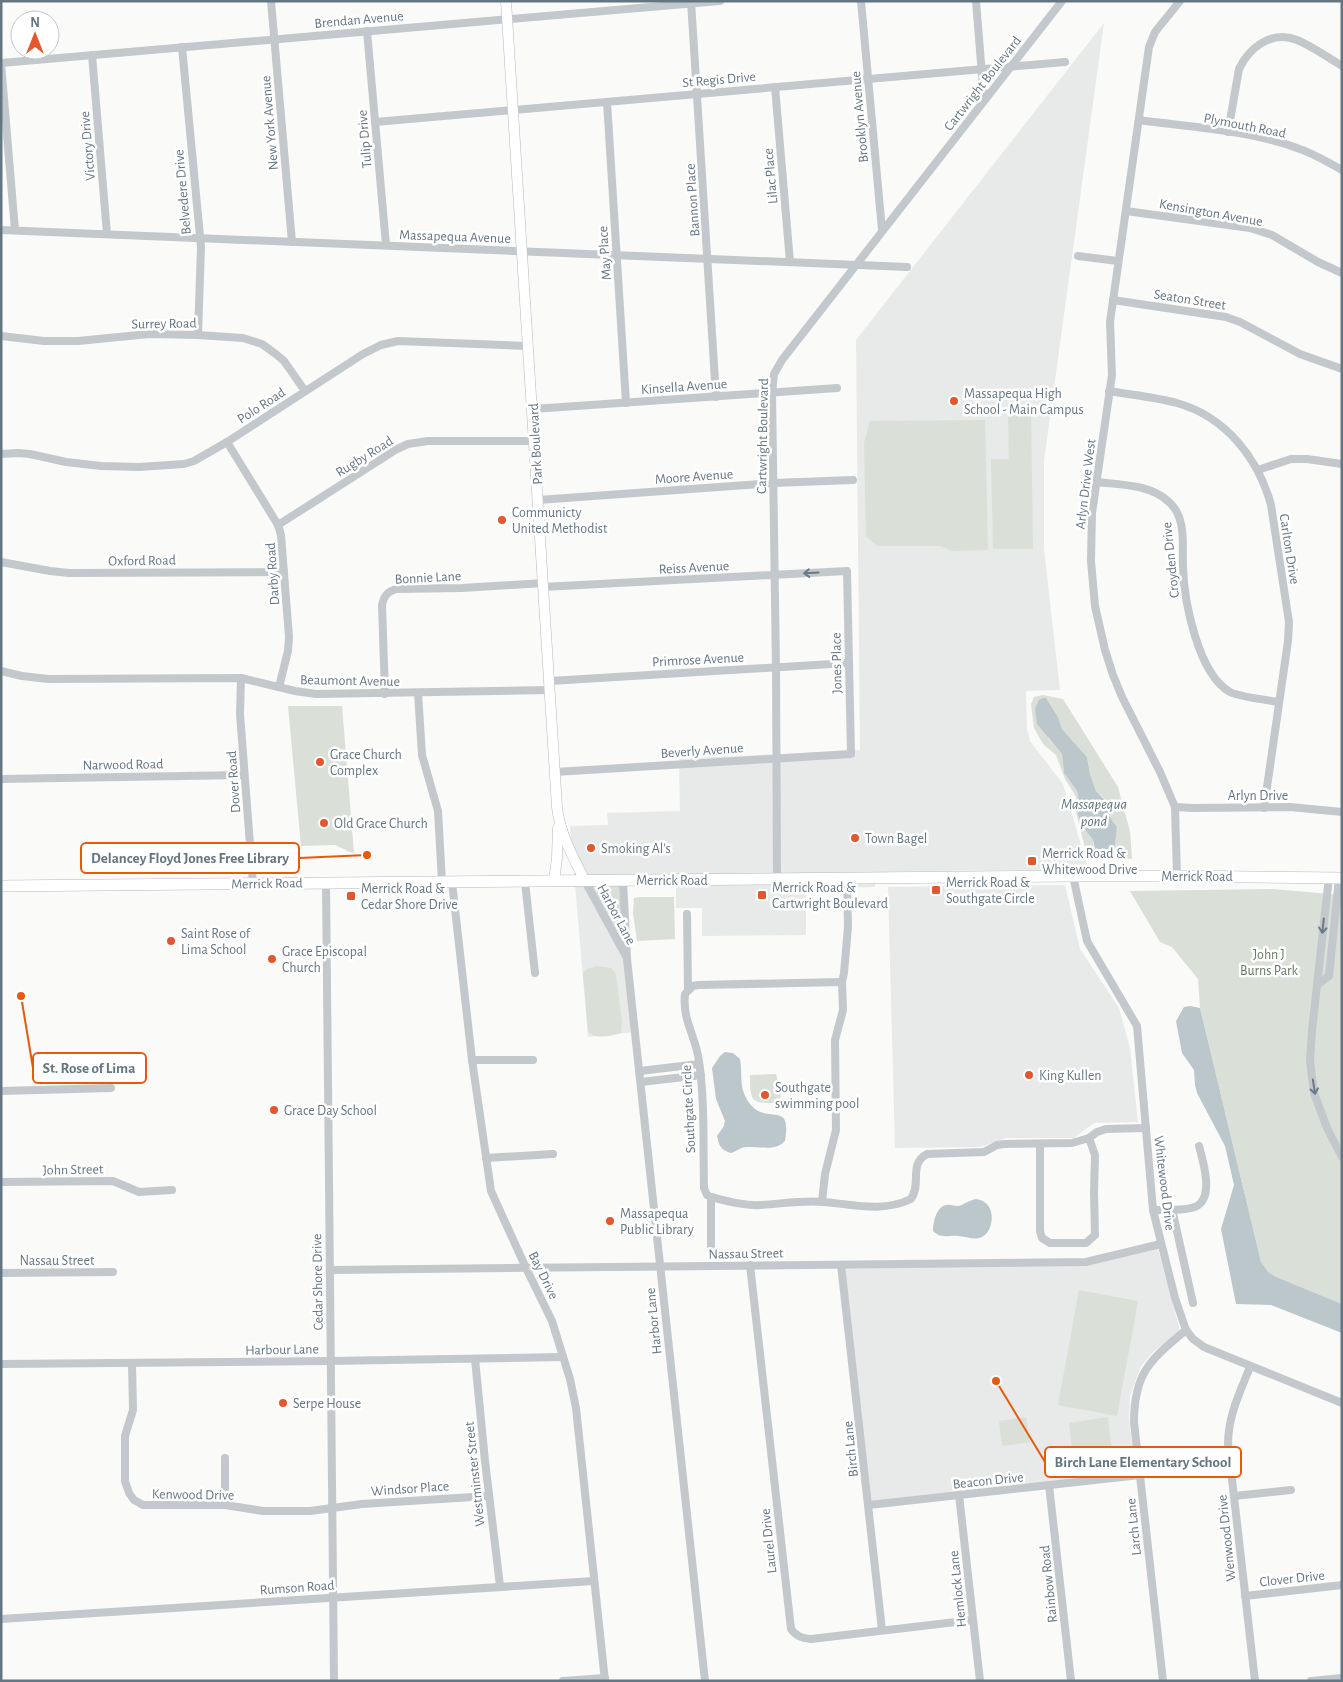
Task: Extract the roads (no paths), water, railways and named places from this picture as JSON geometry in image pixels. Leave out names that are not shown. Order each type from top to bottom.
[{"type":"main road","name":"Park Boulevard","points":[[506,1],[558,822],[585,881]]},
{"type":"main road","points":[[554,881],[558,822]]},
{"type":"main road","name":"Merrick Road","points":[[1,886],[1073,876],[1337,878]]},
{"type":"street","name":"New York Avenue","points":[[271,1],[292,242]]},
{"type":"street","name":"Brendan Avenue","points":[[1,63],[720,1]]},
{"type":"street","name":"Brooklyn Avenue","points":[[861,1],[882,230]]},
{"type":"street","points":[[976,1],[984,100]]},
{"type":"street","name":"Cartwright Boulevard","points":[[777,879],[772,393],[774,374],[782,360],[855,264],[1062,1]]},
{"type":"street","name":"Arlyn Drive West","points":[[1177,876],[1175,807],[1160,772],[1122,697],[1105,650],[1095,606],[1091,561],[1092,513],[1112,375],[1110,322],[1151,40],[1155,32],[1180,1]]},
{"type":"street","name":"Bannon Place","points":[[692,2],[716,396]]},
{"type":"street","name":"Tulip Drive","points":[[367,31],[386,246]]},
{"type":"street","points":[[1228,132],[1239,69],[1252,48],[1260,43],[1283,38],[1296,40],[1342,66]]},
{"type":"street","name":"Belvedere Drive","points":[[182,47],[201,247],[198,335]]},
{"type":"street","name":"Victory Drive","points":[[92,55],[107,234]]},
{"type":"street","name":"St Regis Drive","points":[[375,122],[1065,62]]},
{"type":"street","points":[[1,63],[15,230]]},
{"type":"street","name":"Lilac Place","points":[[775,87],[790,262]]},
{"type":"street","name":"May Place","points":[[607,102],[626,403]]},
{"type":"street","name":"Plymouth Road","points":[[1139,120],[1266,139],[1317,156],[1342,170]]},
{"type":"street","name":"Kensington Avenue","points":[[1126,211],[1250,228],[1272,236],[1342,273]]},
{"type":"street","name":"Massapequa Avenue","points":[[1,230],[907,267]]},
{"type":"street","points":[[1078,256],[1118,261]]},
{"type":"street","name":"Seaton Street","points":[[1113,300],[1226,317],[1240,322],[1300,354],[1342,369]]},
{"type":"street","name":"Surrey Road","points":[[1,336],[25,340],[60,341],[148,334],[243,338],[262,344],[284,361],[305,391]]},
{"type":"street","name":"Polo Road","points":[[1,454],[30,454],[101,466],[174,466],[194,461],[227,442],[363,354],[381,346],[393,342],[425,341],[528,346]]},
{"type":"street","name":"Kinsella Avenue","points":[[533,409],[837,388]]},
{"type":"street","name":"Carlton Drive","points":[[1109,392],[1158,398],[1178,403],[1210,418],[1236,440],[1258,470],[1267,491],[1271,505],[1289,622],[1288,641],[1264,808]]},
{"type":"street","name":"Rugby Road","points":[[278,526],[397,449],[408,444],[428,441],[534,441]]},
{"type":"street","name":"Darby Road","points":[[227,442],[278,526],[282,543],[289,636],[288,651],[279,688]]},
{"type":"street","points":[[1258,470],[1291,459],[1307,459],[1342,464]]},
{"type":"street","name":"Moore Avenue","points":[[538,500],[773,483],[853,480]]},
{"type":"street","name":"Croyden Drive","points":[[1097,482],[1148,489],[1169,502],[1181,521],[1183,569],[1187,600],[1194,633],[1210,672],[1217,683],[1232,693],[1279,702]]},
{"type":"street","name":"Oxford Road","points":[[1,562],[69,573],[284,572]]},
{"type":"street","name":"Reiss Avenue","points":[[543,585],[847,571]]},
{"type":"street","name":"Jones Place","points":[[847,571],[851,754]]},
{"type":"street","name":"Bonnie Lane","points":[[385,694],[382,606],[387,593],[396,589],[543,585]]},
{"type":"street","name":"Primrose Avenue","points":[[550,686],[776,667],[848,663]]},
{"type":"street","name":"Beaumont Avenue","points":[[1,671],[48,680],[240,678],[279,688],[316,694],[418,693],[550,686]]},
{"type":"street","name":"Dover Road","points":[[240,678],[240,714],[253,884]]},
{"type":"street","name":"Bay Drive","points":[[418,693],[423,762],[438,811],[491,1191],[552,1321],[570,1379],[576,1408],[605,1679]]},
{"type":"street","name":"Beverly Avenue","points":[[555,772],[851,754]]},
{"type":"street","name":"Narwood Road","points":[[1,778],[244,775]]},
{"type":"street","name":"Arlyn Drive","points":[[1175,807],[1290,807],[1342,812]]},
{"type":"street","name":"Whitewood Drive","points":[[1073,876],[1087,940],[1137,1026],[1154,1210],[1175,1298],[1186,1330],[1194,1340],[1204,1347],[1342,1403]]},
{"type":"street","points":[[822,1202],[825,1174],[836,1130],[836,1040],[843,1010],[842,982],[848,927],[848,878]]},
{"type":"street","points":[[1337,878],[1317,985],[1310,1061],[1314,1093],[1327,1128],[1342,1157]]},
{"type":"street","name":"Harbor Lane","points":[[585,881],[627,959]]},
{"type":"street","name":"Harbor Lane","points":[[623,881],[627,959],[705,1681]]},
{"type":"street","points":[[525,882],[535,973]]},
{"type":"street","name":"Cedar Shore Drive","points":[[326,883],[334,1681]]},
{"type":"street","name":"Southgate Circle","points":[[687,914],[688,989],[685,994],[685,1014],[697,1048],[701,1075],[704,1188],[707,1195],[711,1198],[711,1246]]},
{"type":"street","points":[[688,989],[698,985],[842,982]]},
{"type":"street","points":[[472,1060],[534,1060]]},
{"type":"street","points":[[640,1071],[699,1064]]},
{"type":"street","points":[[641,1082],[701,1075]]},
{"type":"street","points":[[1,1090],[110,1088]]},
{"type":"street","points":[[711,1198],[760,1205],[822,1202],[865,1207],[882,1206],[906,1201],[911,1198],[915,1190],[916,1166],[918,1161],[927,1154],[984,1152],[997,1145],[1004,1144],[1072,1143],[1089,1138],[1097,1132],[1106,1129],[1146,1128]]},
{"type":"street","points":[[1040,1144],[1040,1231],[1042,1238],[1050,1243],[1086,1243],[1093,1238],[1096,1232],[1095,1155],[1089,1138]]},
{"type":"street","points":[[1154,1210],[1196,1207],[1201,1202],[1205,1194],[1207,1179],[1199,1146]]},
{"type":"street","points":[[486,1158],[553,1154]]},
{"type":"street","name":"John Street","points":[[1,1182],[113,1181],[139,1192],[172,1190]]},
{"type":"street","points":[[1172,1209],[1192,1303]]},
{"type":"street","name":"Nassau Street","points":[[330,1270],[1086,1262],[1161,1244]]},
{"type":"street","name":"Laurel Drive","points":[[750,1265],[791,1629],[795,1635],[810,1639],[973,1620]]},
{"type":"street","name":"Birch Lane","points":[[842,1265],[882,1630]]},
{"type":"street","name":"Nassau Street","points":[[1,1272],[113,1272]]},
{"type":"street","name":"Larch Lane","points":[[1163,1681],[1134,1422],[1136,1392],[1139,1381],[1149,1364],[1162,1349],[1186,1330]]},
{"type":"street","name":"Harbour Lane","points":[[1,1364],[563,1357]]},
{"type":"street","name":"Westminster Street","points":[[475,1359],[500,1586]]},
{"type":"street","name":"Kenwood Drive","points":[[132,1363],[133,1410],[125,1436],[124,1466],[128,1493],[134,1500],[143,1505],[225,1505],[263,1511],[310,1511],[332,1508]]},
{"type":"street","name":"Wenwood Drive","points":[[1250,1367],[1233,1409],[1228,1428],[1228,1444],[1254,1681]]},
{"type":"street","points":[[225,1458],[225,1505]]},
{"type":"street","name":"Beacon Drive","points":[[869,1505],[1140,1475]]},
{"type":"street","name":"Rainbow Road","points":[[1049,1485],[1072,1681]]},
{"type":"street","points":[[1234,1496],[1291,1490]]},
{"type":"street","name":"Hemlock Lane","points":[[959,1495],[980,1681]]},
{"type":"street","name":"Windsor Place","points":[[332,1508],[362,1504],[489,1496]]},
{"type":"street","name":"Rumson Road","points":[[1,1619],[594,1581]]},
{"type":"street","name":"Clover Drive","points":[[1245,1596],[1342,1585]]},
{"type":"street","points":[[1311,1681],[1342,1678]]},
{"type":"street","points":[[563,1681],[605,1679]]},
{"type":"water","name":"Massapequa pond","points":[[1046,698],[1058,717],[1062,729],[1087,757],[1096,791],[1106,801],[1111,819],[1117,827],[1114,854],[1096,854],[1093,840],[1081,824],[1078,814],[1079,801],[1077,791],[1064,773],[1062,754],[1037,724],[1035,709],[1039,700]]},
{"type":"water","points":[[1184,1007],[1200,1008],[1261,1262],[1268,1272],[1274,1276],[1342,1304],[1342,1333],[1271,1305],[1236,1304],[1221,1229],[1234,1185],[1225,1146],[1197,1093],[1194,1070],[1182,1053],[1176,1021]]},
{"type":"water","points":[[725,1052],[733,1053],[740,1059],[742,1087],[750,1104],[757,1110],[777,1115],[785,1121],[785,1141],[781,1144],[772,1147],[744,1147],[731,1153],[721,1147],[717,1136],[725,1121],[716,1099],[712,1068]]},
{"type":"water","points":[[976,1199],[988,1205],[992,1216],[990,1229],[982,1237],[976,1239],[961,1236],[942,1236],[933,1231],[936,1216],[943,1206],[958,1206]]},
{"type":"place","name":"Massapequa High School - Main Campus","points":[[954,401]]},
{"type":"place","name":"Communicty United Methodist","points":[[502,520]]},
{"type":"place","name":"Grace Church Complex","points":[[320,762]]},
{"type":"place","name":"Old Grace Church","points":[[324,823]]},
{"type":"place","name":"Town Bagel","points":[[855,838]]},
{"type":"place","name":"Smoking Al's","points":[[591,848]]},
{"type":"place","name":"Delancey Floyd Jones Free Library","points":[[367,855]]},
{"type":"place","name":"Merrick Road & Whitewood Drive","points":[[1032,861]]},
{"type":"place","name":"Merrick Road & Southgate Circle","points":[[936,890]]},
{"type":"place","name":"Merrick Road & Cartwright Boulevard","points":[[762,895]]},
{"type":"place","name":"Merrick Road & Cedar Shore Drive","points":[[351,896]]},
{"type":"place","name":"Saint Rose of Lima School","points":[[171,941]]},
{"type":"place","name":"Grace Episcopal Church","points":[[272,959]]},
{"type":"place","name":"St. Rose of Lima","points":[[21,996]]},
{"type":"place","name":"King Kullen","points":[[1029,1075]]},
{"type":"place","name":"Southgate swimming pool","points":[[765,1095]]},
{"type":"place","name":"Grace Day School","points":[[274,1110]]},
{"type":"place","name":"Massapequa Public Library","points":[[610,1221]]},
{"type":"place","name":"Birch Lane Elementary School","points":[[996,1381]]},
{"type":"place","name":"Serpe House","points":[[283,1403]]},
{"type":"park label","name":"John J Burns Park","points":[[1269,962]]}]
